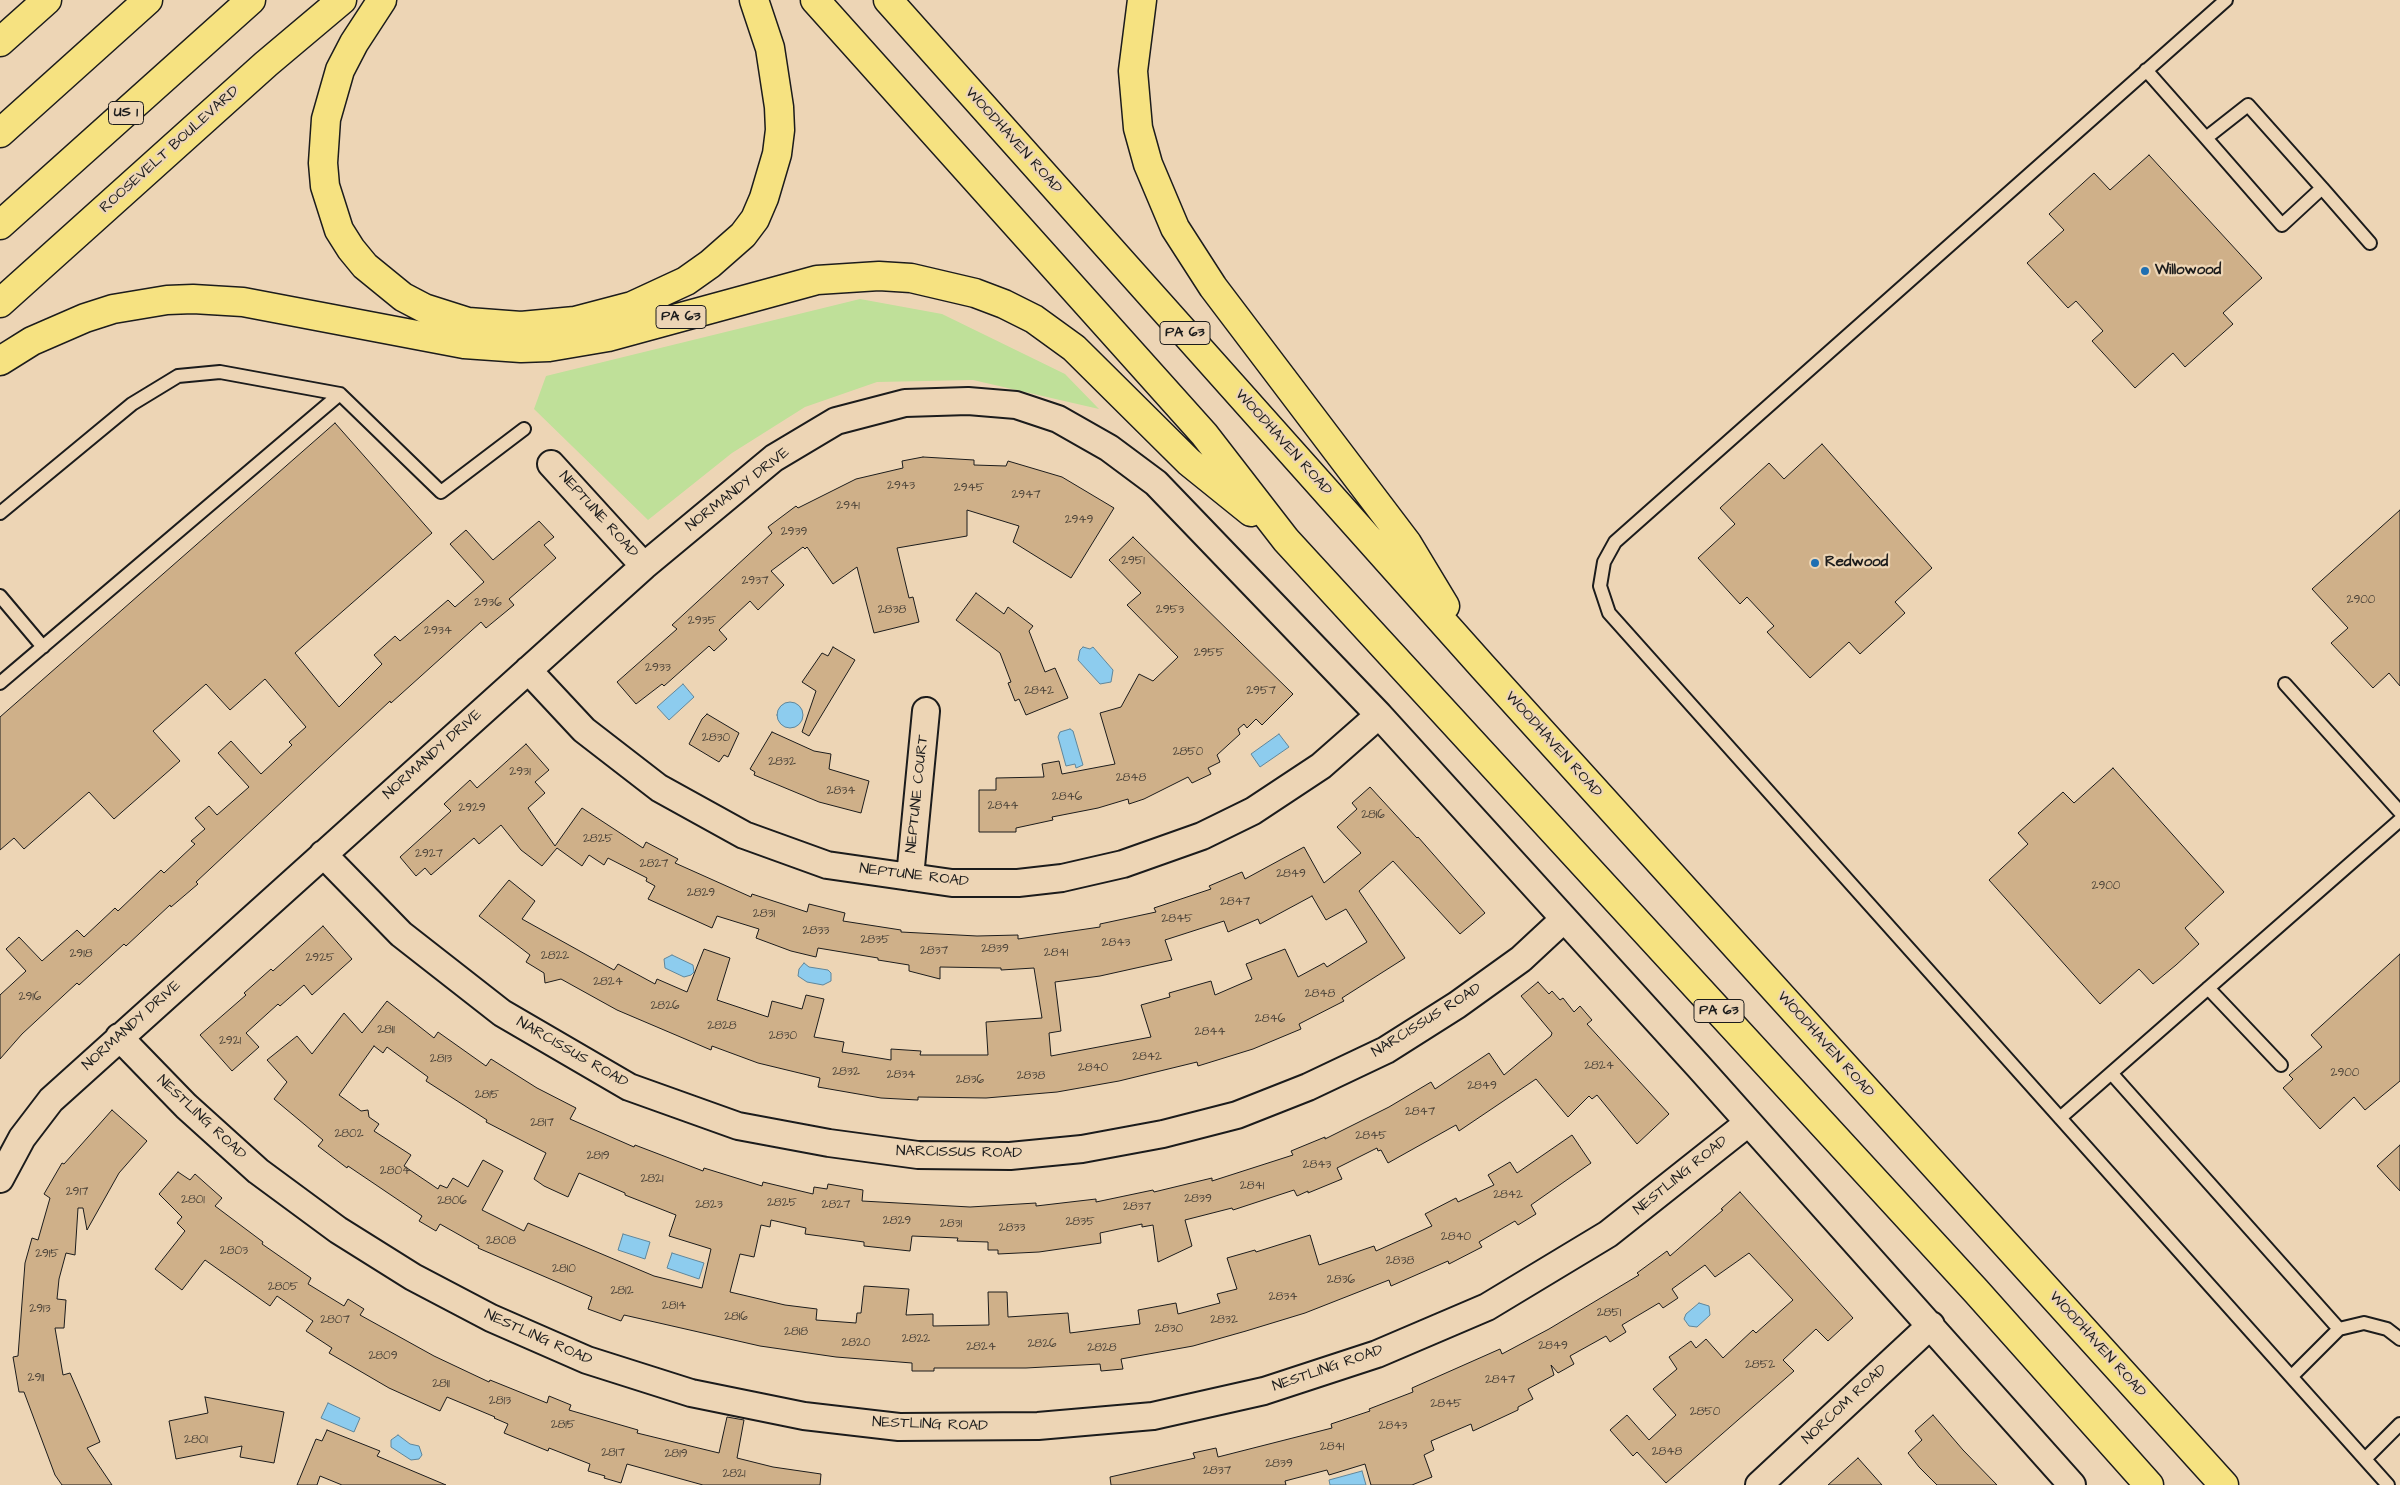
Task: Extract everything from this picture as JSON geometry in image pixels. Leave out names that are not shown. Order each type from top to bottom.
[{"type":"highway","points":[[0,42],[47,0]]},
{"type":"highway","points":[[0,133],[148,0]]},
{"type":"highway","name":"US 1","points":[[0,225],[251,0]]},
{"type":"highway","name":"ROOSEVELT BOULEVARD","points":[[0,303],[259,71],[342,0]]},
{"type":"highway","points":[[382,0],[354,43],[340,70],[326,118],[323,156],[325,186],[339,230],[365,266],[403,297],[424,308],[468,322],[521,326],[575,321],[632,306],[659,295],[686,281],[717,259],[743,235],[754,219],[764,198],[775,161],[780,130],[779,107],[770,48],[754,0]]},
{"type":"highway","points":[[815,0],[1204,434],[1286,540]]},
{"type":"highway","name":"WOODHAVEN ROAD","points":[[888,0],[1483,667],[2224,1485]]},
{"type":"highway","points":[[1142,0],[1133,71],[1136,110],[1148,164],[1175,228],[1213,287],[1407,543],[1483,667]]},
{"type":"highway","name":"PA 63","points":[[0,361],[32,341],[85,318],[132,305],[193,298],[243,302],[464,344],[521,348],[559,346],[608,337],[817,280],[879,276],[911,278],[975,293],[1004,304],[1034,319],[1074,348],[1189,462],[1286,540],[1970,1284],[2149,1485]]},
{"type":"street","name":"NORMANDY DRIVE","points":[[0,1179],[22,1138],[51,1100],[118,1037],[644,566],[774,458],[836,421],[905,403],[968,401],[1016,405],[1058,419],[1110,448],[1156,483],[1379,716]]},
{"type":"street","name":"NEPTUNE ROAD","points":[[551,464],[644,566]]},
{"type":"street","name":"NEPTUNE ROAD","points":[[528,670],[584,730],[644,777],[659,788],[744,836],[828,865],[952,883],[1018,883],[1062,878],[1123,864],[1202,836],[1253,811],[1321,766],[1379,716]]},
{"type":"street","name":"NEPTUNE COURT","points":[[910,877],[926,712]]},
{"type":"street","points":[[1379,716],[1931,1326],[2072,1485]]},
{"type":"street","name":"NARCISSUS ROAD","points":[[323,854],[400,934],[502,1013],[629,1087],[738,1126],[829,1144],[918,1155],[1010,1156],[1082,1149],[1164,1134],[1237,1115],[1308,1087],[1386,1050],[1457,1005],[1521,959],[1564,919]]},
{"type":"street","name":"NESTLING ROAD","points":[[118,1037],[186,1106],[258,1171],[338,1230],[413,1277],[490,1318],[587,1360],[691,1394],[804,1416],[900,1427],[1038,1426],[1153,1416],[1264,1391],[1377,1354],[1487,1307],[1608,1234],[1748,1123]]},
{"type":"street","name":"NORCOM ROAD","points":[[1759,1485],[1931,1326]]},
{"type":"lane","points":[[2226,0],[1615,542],[1604,562],[1600,586],[1609,613],[2388,1485]]},
{"type":"lane","points":[[2146,70],[2282,225],[2322,188]]},
{"type":"lane","points":[[2206,138],[2248,105],[2370,243]]},
{"type":"lane","points":[[0,513],[132,404],[178,376],[220,372],[340,394],[441,492],[524,429]]},
{"type":"lane","points":[[0,683],[340,394]]},
{"type":"lane","points":[[0,596],[43,647]]},
{"type":"lane","points":[[2285,684],[2400,812]]},
{"type":"lane","points":[[2060,1118],[2400,820]]},
{"type":"lane","points":[[2208,988],[2281,1065]]},
{"type":"lane","points":[[2112,1074],[2339,1330]]},
{"type":"lane","points":[[2292,1376],[2339,1330],[2364,1323],[2387,1330],[2400,1339]]},
{"type":"lane","points":[[2365,1459],[2400,1424]]},
{"type":"green space","points":[[860,299],[942,314],[1065,374],[1099,409],[973,380],[877,382],[805,407],[732,453],[648,520],[534,409],[546,376]]},
{"type":"water","points":[[1083,647],[1090,649],[1093,647],[1113,670],[1111,682],[1100,684],[1078,660],[1080,650]]},
{"type":"water","points":[[683,684],[694,697],[669,720],[657,707]]},
{"type":"water","points":[[790,702],[799,706],[803,715],[799,724],[790,728],[781,724],[777,715],[781,706]]},
{"type":"water","points":[[1070,729],[1073,731],[1083,765],[1076,768],[1075,764],[1066,766],[1058,737],[1060,732]]},
{"type":"water","points":[[1279,734],[1289,747],[1260,767],[1251,754]]},
{"type":"water","points":[[672,955],[693,965],[694,972],[684,977],[665,968],[664,959]]},
{"type":"water","points":[[804,963],[809,967],[828,970],[831,973],[831,981],[823,985],[807,982],[798,976],[799,969]]},
{"type":"water","points":[[623,1234],[650,1242],[645,1259],[618,1250]]},
{"type":"water","points":[[672,1253],[704,1263],[699,1279],[667,1268]]},
{"type":"water","points":[[1699,1303],[1709,1306],[1710,1315],[1697,1327],[1689,1326],[1684,1319],[1686,1314]]},
{"type":"water","points":[[328,1403],[360,1418],[354,1432],[321,1418]]},
{"type":"water","points":[[398,1435],[410,1444],[419,1446],[422,1455],[419,1459],[411,1460],[391,1447],[391,1440]]},
{"type":"water","points":[[1362,1471],[1366,1485],[1330,1485],[1329,1480]]},
{"type":"building","name":"Willowood","points":[[2149,155],[2262,278],[2223,313],[2233,324],[2185,367],[2173,353],[2135,388],[2092,341],[2103,331],[2076,301],[2068,308],[2027,263],[2064,230],[2049,214],[2094,173],[2110,190]]},
{"type":"building","points":[[335,423],[432,533],[295,653],[339,707],[382,664],[374,655],[395,636],[400,641],[448,600],[455,607],[484,582],[450,544],[466,530],[493,560],[539,521],[554,537],[544,545],[556,558],[509,599],[514,605],[486,628],[481,622],[391,703],[390,701],[196,882],[198,884],[171,907],[170,905],[126,946],[124,944],[79,985],[77,983],[22,1034],[0,1059],[0,995],[26,971],[6,949],[19,937],[42,961],[77,930],[84,937],[115,908],[118,911],[161,870],[164,873],[195,844],[191,841],[205,829],[195,818],[209,806],[217,815],[249,787],[218,753],[231,741],[261,774],[292,745],[289,742],[306,727],[265,679],[230,710],[206,684],[153,731],[180,761],[114,819],[89,792],[24,849],[14,838],[0,850],[0,717]]},
{"type":"building","name":"Redwood","points":[[1822,444],[1932,568],[1895,602],[1905,613],[1860,654],[1849,642],[1810,678],[1767,632],[1774,626],[1747,597],[1740,604],[1698,558],[1735,524],[1720,508],[1769,463],[1784,479]]},
{"type":"building","points":[[923,457],[974,460],[974,465],[1006,466],[1008,461],[1062,477],[1114,508],[1071,578],[1013,542],[1019,526],[967,510],[967,536],[897,548],[909,598],[913,597],[919,622],[874,633],[857,567],[833,584],[807,547],[805,549],[803,547],[771,571],[784,585],[758,610],[750,601],[719,630],[727,639],[714,651],[709,646],[664,686],[662,684],[636,704],[617,682],[677,629],[672,625],[772,533],[768,527],[796,506],[798,508],[856,479],[903,468],[902,461]]},
{"type":"building","points":[[2400,510],[2400,686],[2389,673],[2373,688],[2331,643],[2348,628],[2312,589]]},
{"type":"building","points":[[1133,537],[1293,694],[1262,725],[1256,719],[1247,728],[1244,724],[1238,729],[1240,734],[1217,755],[1220,762],[1208,768],[1211,774],[1192,783],[1188,777],[1144,799],[1129,804],[1128,799],[1098,808],[1052,817],[1053,820],[1016,828],[1016,832],[979,832],[979,790],[996,790],[996,778],[1044,777],[1042,764],[1059,761],[1062,774],[1115,764],[1100,713],[1121,707],[1139,674],[1153,681],[1178,657],[1127,605],[1141,593],[1109,560]]},
{"type":"building","points":[[976,593],[1004,614],[1008,607],[1033,626],[1029,631],[1045,672],[1055,668],[1068,698],[1026,715],[1019,699],[1015,701],[1008,683],[1011,682],[1000,653],[956,620]]},
{"type":"building","points":[[833,647],[855,660],[809,736],[802,732],[816,691],[802,682],[822,653],[828,656]]},
{"type":"building","points":[[707,714],[739,733],[728,757],[724,755],[719,762],[689,744],[702,719]]},
{"type":"building","points":[[772,732],[814,751],[831,754],[829,769],[869,781],[861,813],[819,802],[754,775],[755,772],[750,769]]},
{"type":"building","points":[[526,744],[549,770],[535,782],[545,793],[528,808],[555,846],[582,808],[643,848],[646,842],[678,859],[675,863],[751,897],[752,894],[807,912],[809,904],[845,913],[843,921],[901,930],[901,932],[977,936],[1018,935],[1018,939],[1100,927],[1100,924],[1156,912],[1154,908],[1211,889],[1209,886],[1242,872],[1245,879],[1304,847],[1324,883],[1361,853],[1337,827],[1357,809],[1352,803],[1370,787],[1418,837],[1485,913],[1460,934],[1393,861],[1359,891],[1405,958],[1342,998],[1344,1001],[1299,1024],[1301,1029],[1253,1049],[1198,1066],[1197,1062],[1119,1081],[1057,1092],[986,1098],[918,1097],[918,1100],[881,1098],[818,1087],[820,1078],[758,1063],[712,1046],[711,1050],[617,1010],[561,979],[545,983],[544,973],[526,962],[530,955],[479,916],[509,880],[535,901],[522,919],[614,970],[618,964],[655,984],[657,979],[687,992],[704,949],[730,958],[717,1000],[768,1017],[772,1001],[802,1009],[806,995],[824,999],[814,1037],[844,1042],[842,1052],[891,1060],[891,1049],[921,1051],[920,1055],[988,1055],[986,1022],[1042,1018],[1034,968],[1001,970],[1001,968],[940,967],[940,979],[909,971],[909,965],[878,960],[878,958],[818,948],[816,957],[791,951],[756,938],[759,929],[717,916],[712,928],[648,899],[655,886],[646,881],[647,878],[608,858],[604,865],[589,855],[582,866],[557,848],[542,866],[521,850],[501,825],[479,844],[474,838],[431,875],[425,868],[416,876],[400,857],[451,811],[444,804],[470,780],[477,788]],"holes":[[[1312,896],[1326,920],[1346,909],[1367,942],[1327,967],[1324,963],[1298,977],[1285,949],[1246,964],[1252,979],[1215,995],[1211,981],[1169,993],[1170,997],[1141,1005],[1151,1037],[1051,1056],[1049,1033],[1061,1031],[1055,982],[1100,976],[1172,960],[1165,940],[1224,921],[1228,932],[1258,919],[1260,924]]]},
{"type":"building","points":[[2113,768],[2224,892],[2185,928],[2199,944],[2176,965],[2153,984],[2139,969],[2100,1004],[1989,880],[2028,844],[2018,833],[2063,792],[2074,803]]},
{"type":"building","points":[[323,926],[352,959],[312,995],[304,985],[280,1006],[278,1004],[246,1033],[259,1047],[232,1071],[200,1035],[246,995],[244,993],[271,969],[273,971]]},
{"type":"building","points":[[2400,954],[2400,1081],[2365,1110],[2354,1097],[2320,1129],[2283,1088],[2293,1079],[2289,1075],[2322,1047],[2311,1035]]},
{"type":"building","points":[[1538,982],[1549,994],[1552,991],[1560,1000],[1563,998],[1574,1012],[1580,1006],[1592,1020],[1587,1024],[1669,1114],[1637,1144],[1597,1095],[1592,1099],[1589,1096],[1568,1117],[1536,1079],[1459,1131],[1456,1125],[1388,1163],[1381,1150],[1378,1151],[1377,1148],[1337,1168],[1342,1179],[1308,1193],[1308,1191],[1297,1196],[1294,1190],[1233,1210],[1232,1208],[1185,1220],[1192,1246],[1158,1262],[1153,1225],[1142,1227],[1142,1224],[1100,1233],[1101,1243],[1039,1252],[998,1254],[998,1250],[988,1250],[988,1242],[957,1241],[958,1238],[912,1236],[910,1251],[864,1246],[864,1242],[805,1234],[806,1228],[771,1220],[770,1227],[761,1225],[754,1257],[740,1254],[730,1292],[785,1305],[817,1309],[816,1320],[856,1323],[857,1313],[861,1313],[864,1286],[909,1289],[906,1315],[933,1314],[933,1326],[989,1325],[988,1292],[1007,1292],[1008,1317],[1068,1313],[1070,1333],[1140,1324],[1138,1310],[1176,1303],[1178,1314],[1220,1303],[1217,1294],[1237,1289],[1227,1258],[1255,1250],[1256,1252],[1310,1235],[1319,1265],[1374,1246],[1376,1251],[1432,1226],[1425,1214],[1456,1198],[1458,1202],[1494,1185],[1488,1175],[1510,1162],[1517,1173],[1572,1135],[1591,1163],[1531,1205],[1536,1214],[1518,1225],[1515,1221],[1479,1242],[1482,1247],[1449,1264],[1448,1261],[1391,1286],[1389,1280],[1305,1313],[1246,1331],[1193,1346],[1121,1359],[1123,1369],[1101,1371],[1100,1364],[1026,1368],[934,1368],[934,1371],[912,1371],[912,1363],[836,1357],[760,1346],[624,1315],[621,1321],[588,1309],[592,1297],[478,1248],[479,1246],[440,1224],[436,1231],[419,1221],[422,1216],[348,1166],[347,1168],[318,1146],[323,1140],[274,1099],[287,1082],[267,1060],[297,1036],[312,1054],[344,1013],[362,1033],[387,1001],[434,1038],[438,1032],[486,1066],[491,1059],[537,1088],[576,1108],[570,1119],[634,1147],[635,1145],[703,1171],[704,1168],[762,1186],[763,1182],[813,1194],[814,1187],[827,1189],[828,1184],[863,1190],[862,1201],[970,1207],[1036,1203],[1036,1206],[1096,1199],[1096,1202],[1153,1190],[1154,1192],[1212,1178],[1212,1181],[1293,1155],[1291,1151],[1325,1137],[1325,1139],[1389,1107],[1431,1082],[1435,1089],[1489,1053],[1504,1075],[1551,1036],[1552,1033],[1521,996]],"holes":[[[374,1046],[383,1053],[387,1047],[428,1077],[426,1081],[487,1120],[486,1122],[546,1153],[534,1179],[544,1186],[568,1197],[579,1173],[625,1193],[625,1195],[676,1215],[669,1236],[711,1249],[702,1288],[654,1276],[528,1223],[524,1231],[482,1210],[503,1171],[483,1160],[468,1187],[453,1178],[447,1188],[440,1185],[438,1189],[404,1166],[411,1155],[374,1131],[379,1124],[369,1117],[368,1110],[361,1111],[339,1095]]]},
{"type":"building","points":[[112,1110],[147,1141],[119,1173],[87,1230],[83,1208],[78,1208],[75,1255],[66,1253],[59,1279],[57,1299],[66,1300],[64,1328],[55,1328],[63,1375],[70,1373],[100,1442],[87,1448],[112,1485],[62,1485],[55,1475],[24,1392],[19,1392],[13,1357],[18,1356],[25,1263],[32,1238],[38,1240],[50,1198],[44,1194],[62,1163],[64,1164]]},
{"type":"building","points":[[2400,1145],[2400,1191],[2377,1166]]},
{"type":"building","points":[[178,1172],[190,1180],[195,1174],[222,1198],[215,1206],[263,1242],[262,1244],[311,1278],[308,1284],[344,1306],[348,1299],[364,1309],[360,1315],[434,1356],[489,1382],[490,1380],[547,1403],[549,1396],[571,1405],[569,1410],[638,1430],[637,1433],[719,1453],[727,1417],[744,1420],[737,1458],[773,1467],[821,1474],[820,1485],[703,1485],[627,1464],[621,1483],[604,1478],[605,1476],[588,1471],[590,1464],[549,1448],[548,1451],[504,1433],[508,1424],[495,1417],[447,1397],[440,1411],[389,1388],[329,1353],[332,1348],[306,1331],[313,1321],[277,1296],[270,1306],[205,1260],[182,1290],[155,1269],[185,1231],[177,1223],[182,1217],[159,1194]]},
{"type":"building","points":[[1740,1192],[1853,1318],[1828,1341],[1816,1329],[1783,1360],[1794,1371],[1666,1483],[1637,1452],[1633,1456],[1610,1430],[1627,1415],[1649,1440],[1676,1415],[1653,1389],[1677,1369],[1669,1357],[1691,1341],[1696,1348],[1706,1339],[1723,1358],[1753,1330],[1756,1333],[1793,1300],[1749,1253],[1715,1277],[1705,1265],[1672,1289],[1678,1298],[1663,1308],[1659,1303],[1622,1325],[1626,1332],[1610,1342],[1606,1336],[1570,1356],[1574,1364],[1558,1373],[1551,1365],[1554,1375],[1528,1389],[1533,1399],[1518,1407],[1518,1410],[1473,1431],[1471,1424],[1431,1441],[1434,1450],[1424,1455],[1432,1477],[1412,1485],[1371,1485],[1365,1464],[1329,1475],[1327,1470],[1285,1481],[1286,1485],[1111,1485],[1110,1477],[1195,1458],[1193,1453],[1216,1448],[1218,1457],[1332,1428],[1331,1424],[1370,1411],[1369,1409],[1413,1392],[1412,1388],[1500,1349],[1502,1354],[1549,1329],[1639,1275],[1637,1273],[1667,1251],[1670,1256],[1723,1210],[1721,1209]]},
{"type":"building","points":[[205,1397],[284,1412],[274,1463],[240,1457],[242,1446],[176,1459],[169,1421],[208,1413]]},
{"type":"building","points":[[1933,1415],[1997,1485],[1937,1485],[1919,1467],[1908,1453],[1922,1440],[1915,1431]]},
{"type":"building","points":[[327,1430],[380,1451],[377,1456],[446,1485],[342,1485],[320,1476],[317,1485],[297,1485],[316,1439],[322,1441]]},
{"type":"building","points":[[1858,1458],[1882,1485],[1828,1485]]},
{"type":"place","name":"Willowood","points":[[2145,271]]},
{"type":"place","name":"Redwood","points":[[1815,563]]}]
